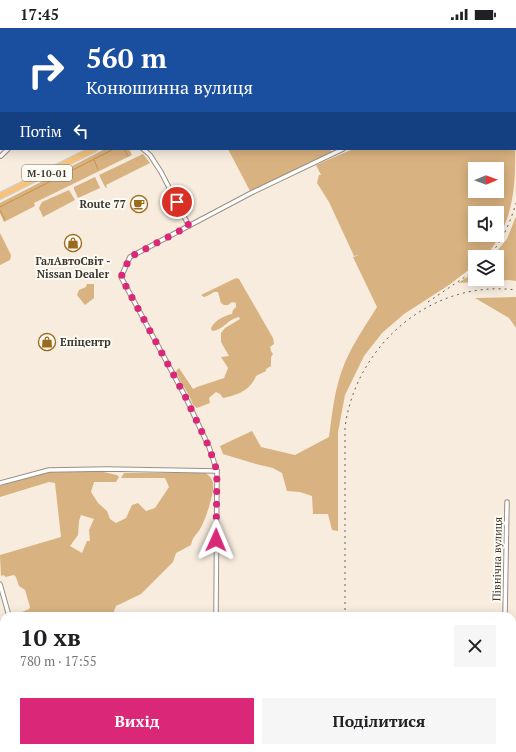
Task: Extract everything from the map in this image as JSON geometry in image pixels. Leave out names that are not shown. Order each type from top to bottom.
[{"type":"highway","name":"М-10-01","points":[[0,196],[92,150]]},
{"type":"street","points":[[74,28],[81,28]]},
{"type":"street","points":[[144,150],[150,155],[161,172],[189,226]]},
{"type":"street","points":[[216,612],[217,471],[209,447],[185,396],[121,277],[130,257],[251,193],[341,150]]},
{"type":"street","points":[[0,482],[49,470],[107,469],[217,471]]},
{"type":"street","name":"Північна вулиця","points":[[505,612],[507,502]]},
{"type":"street","points":[[0,584],[8,612]]},
{"type":"shaded area","points":[[103,150],[130,150],[132,155],[34,203],[35,206],[4,222],[0,213],[0,203]]},
{"type":"shaded area","points":[[229,150],[331,150],[332,152],[250,191]]},
{"type":"shaded area","points":[[351,150],[515,150],[515,179],[513,193],[511,206],[504,227],[504,206],[468,206],[468,242],[496,242],[495,244],[490,250],[468,250],[468,270],[449,285],[404,314],[382,333],[364,356],[345,395],[338,432],[338,531],[332,530],[328,514],[313,514],[312,496],[300,492],[287,491],[282,473],[273,468],[223,454],[220,446],[252,431],[261,447],[295,455],[329,437],[335,397],[344,364],[352,347],[377,307],[353,257],[359,255],[354,256],[329,202],[317,183],[319,175],[321,175],[316,165]]},
{"type":"shaded area","points":[[143,154],[150,163],[106,185],[107,188],[105,187],[99,175]]},
{"type":"shaded area","points":[[95,177],[101,190],[100,188],[78,198],[74,187]]},
{"type":"shaded area","points":[[69,190],[75,200],[43,217],[39,208],[42,202]]},
{"type":"shaded area","points":[[516,216],[516,281],[504,280],[504,250],[498,250],[507,239]]},
{"type":"shaded area","points":[[0,233],[11,255],[10,260],[0,265]]},
{"type":"shaded area","points":[[468,277],[468,282],[458,283]]},
{"type":"shaded area","points":[[236,278],[239,279],[273,338],[274,344],[270,347],[273,354],[271,357],[271,366],[266,369],[266,371],[256,376],[247,389],[242,392],[223,398],[216,392],[209,398],[210,403],[197,408],[193,405],[176,371],[179,368],[193,389],[224,378],[228,368],[221,357],[229,356],[221,342],[221,333],[225,328],[240,319],[239,317],[231,320],[220,329],[212,331],[211,328],[220,319],[232,314],[236,307],[236,303],[232,302],[228,305],[224,305],[221,303],[218,292],[214,292],[204,297],[201,295]]},
{"type":"shaded area","points":[[87,284],[94,284],[94,298],[85,305],[77,295],[79,290],[86,287]]},
{"type":"shaded area","points":[[516,297],[516,328],[509,318],[475,298]]},
{"type":"shaded area","points":[[99,471],[117,475],[119,477],[116,482],[94,482],[91,492],[98,503],[107,511],[110,519],[116,523],[126,518],[132,505],[138,503],[146,511],[155,508],[169,487],[165,478],[121,478],[124,473],[205,473],[211,478],[213,487],[211,499],[204,520],[191,545],[176,553],[173,562],[141,594],[116,606],[114,612],[22,612],[30,607],[25,590],[19,586],[14,575],[5,577],[4,575],[1,576],[0,555],[61,537],[55,483],[49,482],[0,497],[0,486],[41,473]],"holes":[[[81,515],[94,519],[89,530],[90,541],[87,541],[82,553],[70,546],[78,535]]]},
{"type":"waterway","points":[[0,207],[112,150]]},
{"type":"waterway","points":[[125,150],[128,156]]},
{"type":"waterway","points":[[94,160],[98,169]]},
{"type":"waterway","points":[[0,210],[5,220]]},
{"type":"railway","points":[[494,250],[505,232],[516,203]]},
{"type":"railway","points":[[428,302],[468,275]]},
{"type":"railway","points":[[345,612],[345,427],[352,397],[365,369],[382,345],[403,324],[428,307],[455,295],[485,289],[516,290]]},
{"type":"place","name":"Route 77","points":[[139,204]]},
{"type":"place","name":"ГалАвтоСвіт - Nissan Dealer","points":[[73,243]]},
{"type":"place","name":"Епіцентр","points":[[47,342]]},
{"type":"route","points":[[177,202],[189,226],[130,257],[121,277],[185,396],[209,447],[217,471],[216,540]]}]
